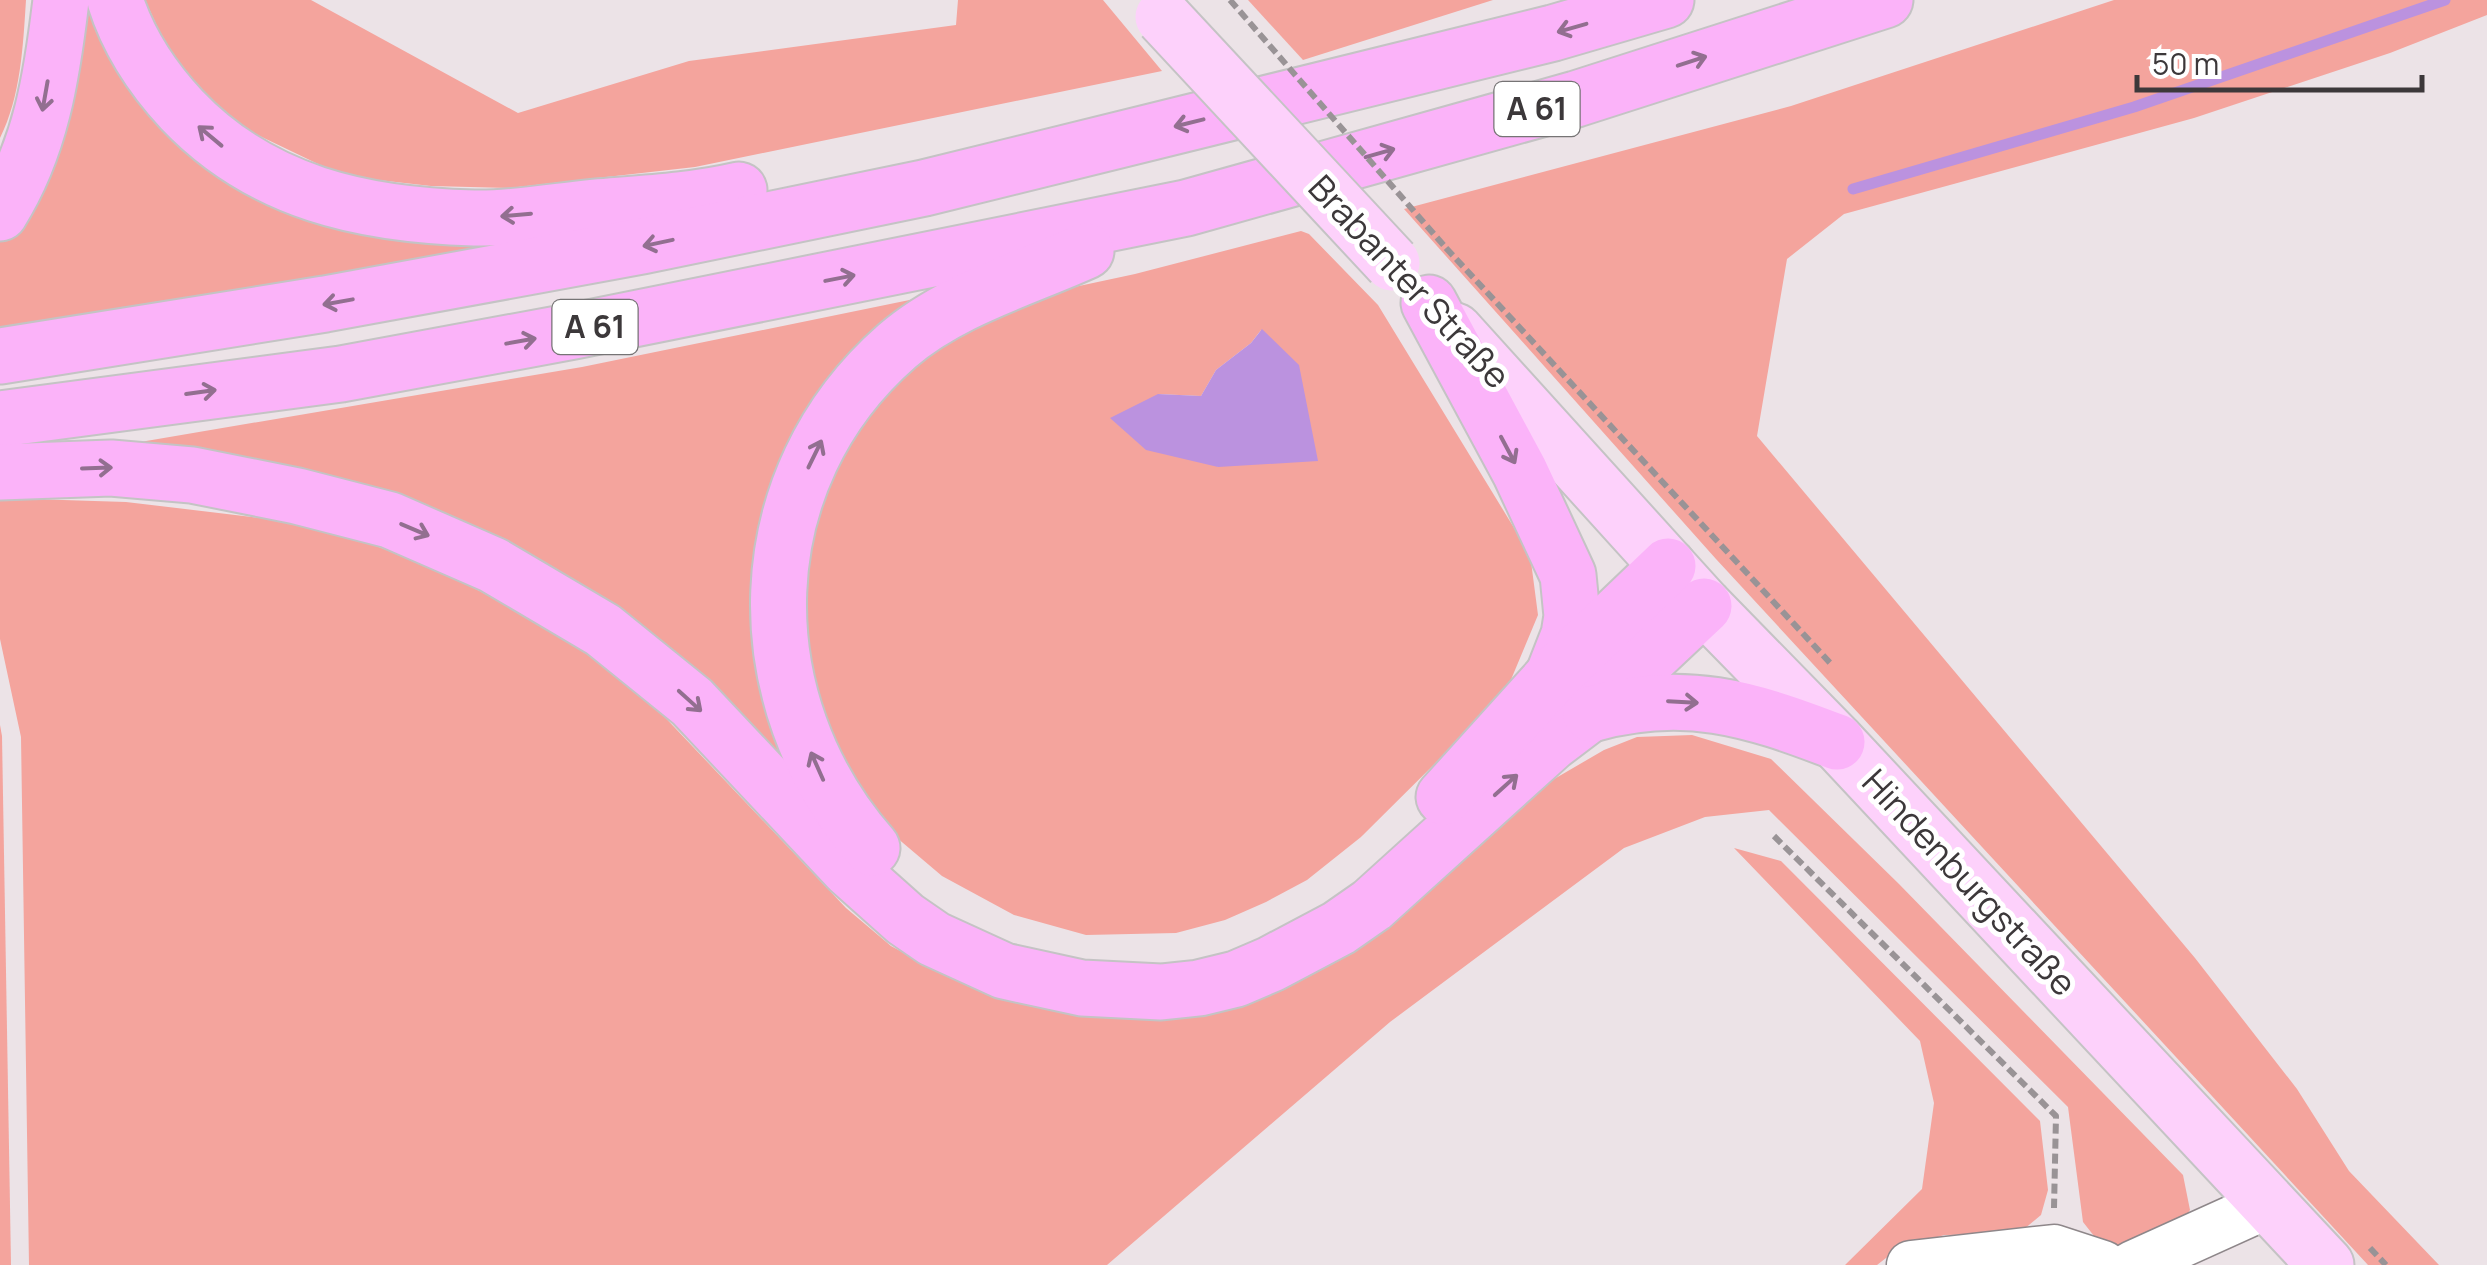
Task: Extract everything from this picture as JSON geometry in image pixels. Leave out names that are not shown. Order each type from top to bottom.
[{"type":"highway","points":[[0,213],[22,178],[34,145],[61,0]]},
{"type":"highway","points":[[115,0],[147,66],[200,128],[232,154],[271,176],[314,196],[356,206],[477,218],[700,199],[826,174],[924,188]]},
{"type":"highway","name":"A 61","points":[[0,356],[326,304],[642,246],[924,188],[1553,33],[1666,0]]},
{"type":"highway","name":"A 61","points":[[0,419],[341,374],[1186,208],[1576,98],[1886,0]]},
{"type":"highway","points":[[1186,208],[928,324],[878,364],[832,422],[790,514],[780,556],[778,630],[782,671],[792,710],[841,810],[888,866],[920,893],[944,910],[1050,953],[1089,959],[1162,961],[1229,948],[1276,930],[1352,882],[1434,807],[1570,696],[1704,606]]},
{"type":"highway","points":[[1430,303],[1520,472],[1568,575],[1572,616],[1570,696]]},
{"type":"highway","points":[[0,472],[112,468],[192,475],[390,520],[493,565],[603,630],[692,702],[849,869],[905,919],[934,939],[1004,970],[1082,988],[1161,992],[1236,979],[1306,948],[1372,904],[1551,744],[1570,696],[1668,566]]},
{"type":"highway","points":[[1570,696],[1691,701],[1782,720],[1838,742]]},
{"type":"main road","name":"Brabanter Straße","points":[[1155,9],[1430,303],[1668,566]]},
{"type":"main road","name":"Hindenburgstraße","points":[[1668,566],[1838,742],[2326,1265]]},
{"type":"street","points":[[2133,1265],[2268,1204]]},
{"type":"street","points":[[1910,1265],[2054,1249],[2103,1265]]},
{"type":"path","points":[[1230,0],[1446,248]]},
{"type":"path","points":[[1774,836],[2056,1116],[2054,1249]]},
{"type":"shaded area","points":[[0,0],[26,0],[17,88],[0,138]]},
{"type":"shaded area","points":[[74,0],[102,0],[195,143],[522,241],[235,298],[0,333],[0,231]]},
{"type":"shaded area","points":[[145,0],[311,0],[518,113],[689,61],[956,25],[958,0],[1103,0],[1162,71],[695,167],[509,188],[431,186],[343,176],[239,126],[174,63]]},
{"type":"shaded area","points":[[1248,0],[1493,0],[1303,60]]},
{"type":"shaded area","points":[[2114,0],[2487,0],[2487,15],[2390,53],[2194,118],[1844,214],[1787,259],[1757,436],[2195,958],[2297,1089],[2349,1171],[2439,1265],[2368,1265],[1716,559],[1404,209],[1791,106]]},
{"type":"shaded area","points":[[1301,231],[1309,234],[1378,305],[1530,554],[1538,615],[1505,694],[1361,837],[1307,880],[1225,920],[1176,933],[1086,935],[1014,915],[942,876],[883,826],[829,734],[799,632],[817,505],[851,439],[902,371],[962,333],[1051,292]],"holes":[[[1261,330],[1218,467],[1158,394],[1201,396],[1216,370],[1251,343]]]},
{"type":"shaded area","points":[[929,296],[768,533],[816,803],[534,569],[111,447],[582,367]]},
{"type":"shaded area","points":[[1262,329],[1299,365],[1318,461],[1218,467],[1146,450],[1110,418],[1158,394],[1201,396],[1216,370],[1251,343]]},
{"type":"shaded area","points":[[0,498],[126,502],[278,520],[357,539],[433,567],[563,634],[658,710],[846,908],[891,946],[945,975],[1056,1012],[1177,1016],[1537,789],[1604,750],[1637,737],[1692,735],[1771,759],[2183,1175],[2190,1210],[2172,1237],[2124,1251],[2098,1241],[2083,1222],[2068,1107],[1769,810],[1705,817],[1624,848],[1390,1022],[1107,1265],[29,1265],[21,737],[0,639]]},
{"type":"shaded area","points":[[0,725],[2,736],[11,1265],[0,1265]]},
{"type":"shaded area","points":[[1734,848],[1781,861],[2040,1121],[2048,1190],[2041,1215],[2023,1230],[1944,1235],[1895,1251],[1877,1265],[1845,1265],[1922,1189],[1934,1103],[1920,1041]]},
{"type":"waterway","points":[[1853,189],[2134,107],[2445,0]]}]
